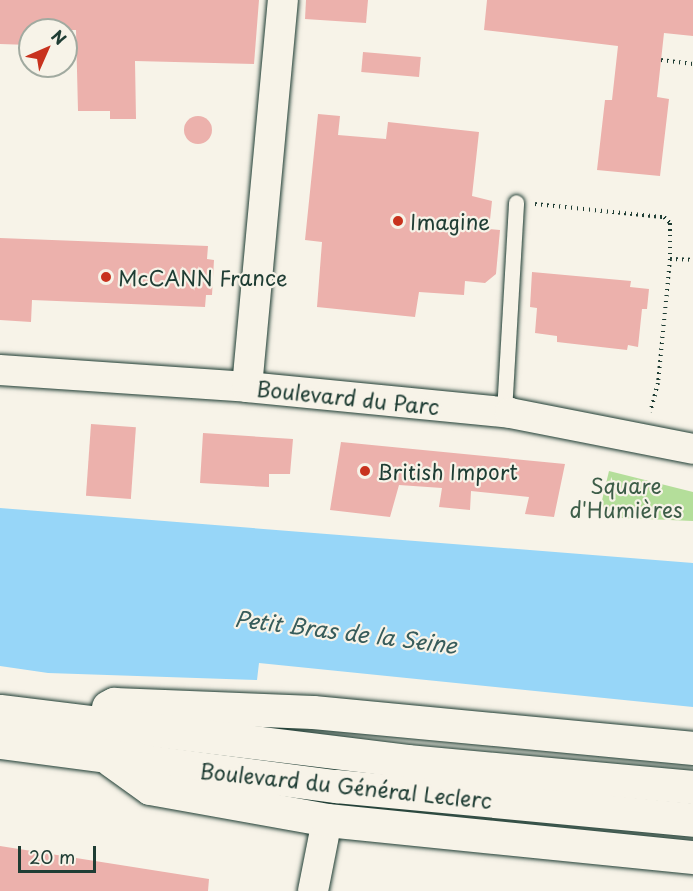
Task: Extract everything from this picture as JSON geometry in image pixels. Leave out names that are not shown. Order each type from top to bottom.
[{"type":"main road","points":[[85,720],[114,704],[313,712],[693,748]]},
{"type":"main road","name":"Boulevard du Général Leclerc","points":[[0,711],[407,761],[693,787]]},
{"type":"main road","name":"Boulevard du Général Leclerc","points":[[0,742],[336,786],[693,820]]},
{"type":"main road","points":[[107,757],[150,788],[327,820],[693,857]]},
{"type":"street","points":[[247,387],[283,0]]},
{"type":"street","name":"Boulevard du Parc","points":[[0,370],[247,387],[504,412],[693,449]]},
{"type":"street","points":[[313,891],[327,820]]},
{"type":"lane","points":[[504,412],[516,202]]},
{"type":"path","points":[[661,60],[693,64]]},
{"type":"path","points":[[516,202],[664,217],[670,223],[670,259],[658,383],[650,413]]},
{"type":"path","points":[[670,259],[693,260]]},
{"type":"green space","name":"Square d'Humières","points":[[609,471],[693,492],[693,521],[598,517]]},
{"type":"water","name":"Petit Bras de la Seine","points":[[0,508],[693,563],[693,707],[259,663],[257,680],[48,673],[0,666]]},
{"type":"building","points":[[0,0],[259,0],[254,64],[135,61],[136,119],[110,119],[110,111],[78,111],[78,18],[18,18],[18,45],[0,44]]},
{"type":"building","points":[[306,0],[368,0],[366,23],[305,19]]},
{"type":"building","points":[[487,0],[693,0],[693,36],[664,33],[657,97],[669,99],[660,176],[597,170],[605,100],[612,100],[618,46],[484,30]]},
{"type":"building","points":[[363,52],[421,57],[419,77],[361,72]]},
{"type":"building","name":"Imagine","points":[[318,114],[340,116],[338,135],[386,139],[388,122],[479,132],[472,196],[492,201],[489,229],[500,230],[496,274],[485,283],[465,281],[464,295],[419,292],[415,317],[317,307],[322,242],[305,240]]},
{"type":"building","points":[[198,116],[208,120],[212,130],[208,140],[198,144],[188,140],[184,130],[188,120]]},
{"type":"building","name":"McCANN France","points":[[0,238],[208,246],[207,259],[214,260],[212,295],[206,295],[205,307],[32,300],[31,322],[0,320]]},
{"type":"building","points":[[532,272],[631,281],[630,287],[649,289],[647,309],[642,309],[638,347],[628,345],[627,350],[557,342],[557,336],[535,333],[537,308],[530,307]]},
{"type":"building","points":[[91,424],[136,427],[131,499],[86,496]]},
{"type":"building","points":[[203,433],[293,439],[290,474],[269,474],[269,487],[200,483]]},
{"type":"building","points":[[341,442],[565,464],[554,517],[525,514],[529,497],[471,491],[470,510],[439,507],[442,488],[399,485],[390,517],[330,510]]},
{"type":"building","points":[[0,846],[209,879],[208,891],[0,891]]},
{"type":"place","name":"Imagine","points":[[398,221]]},
{"type":"place","name":"McCANN France","points":[[106,277]]},
{"type":"place","name":"British Import","points":[[365,471]]}]
